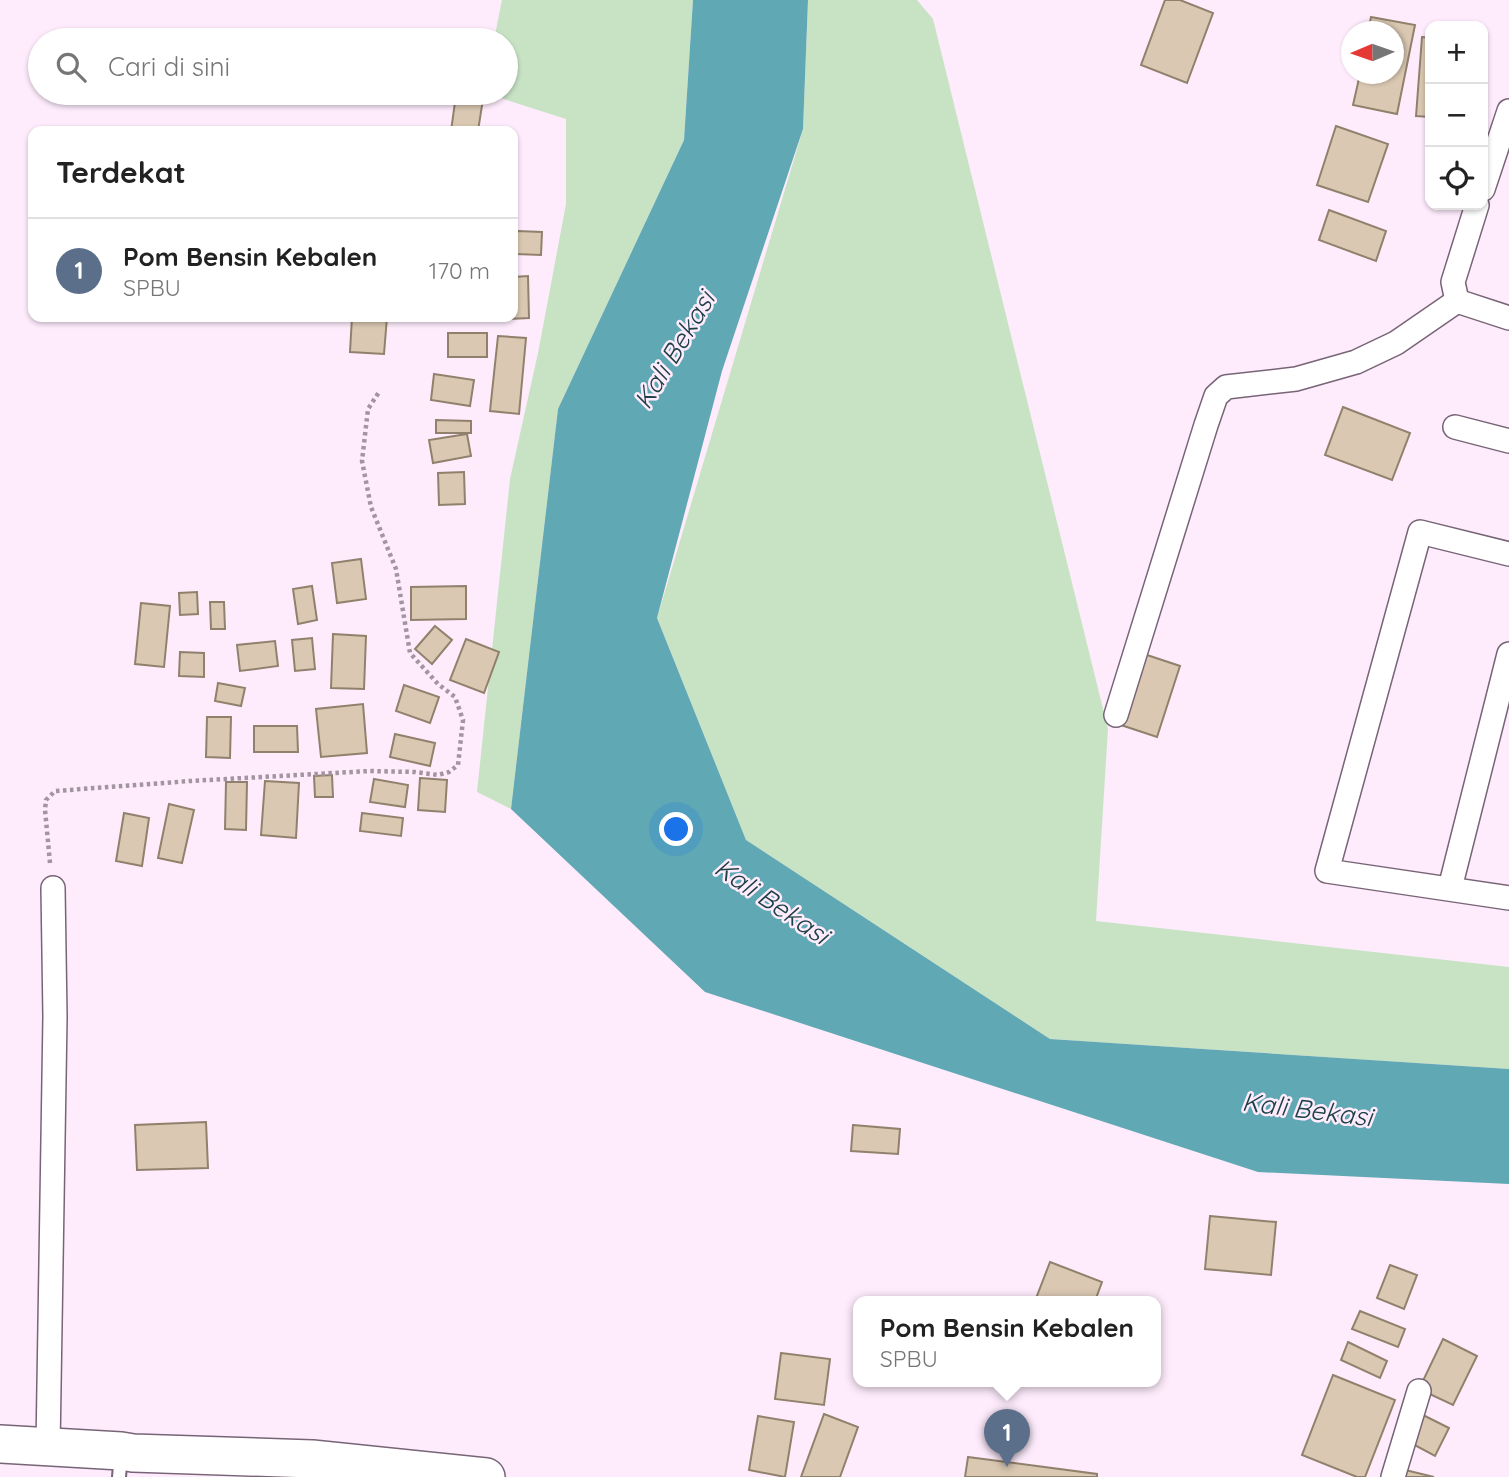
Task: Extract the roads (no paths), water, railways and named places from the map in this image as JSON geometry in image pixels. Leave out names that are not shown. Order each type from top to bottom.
[{"type":"main road","points":[[0,1444],[48,1447],[120,1464],[132,1453],[312,1459],[486,1477]]},
{"type":"street","points":[[1488,174],[1509,111]]},
{"type":"street","points":[[1457,301],[1454,282],[1476,210]]},
{"type":"street","points":[[1457,301],[1509,318]]},
{"type":"street","points":[[1116,715],[1216,396],[1226,387],[1296,379],[1356,362],[1396,343],[1457,301]]},
{"type":"street","points":[[1455,427],[1509,441]]},
{"type":"street","points":[[1509,554],[1420,533],[1327,871],[1509,898]]},
{"type":"street","points":[[1450,888],[1509,654]]},
{"type":"street","points":[[48,1447],[55,1017],[53,888]]},
{"type":"street","points":[[1393,1477],[1419,1391]]},
{"type":"water","name":"Kali Bekasi","points":[[693,0],[808,0],[803,129],[722,371],[657,618],[746,840],[1050,1039],[1509,1069],[1509,1184],[1258,1172],[705,992],[511,809],[558,409],[684,140]]},
{"type":"place","name":"Pom Bensin Kebalen","points":[[1007,1467]]}]
